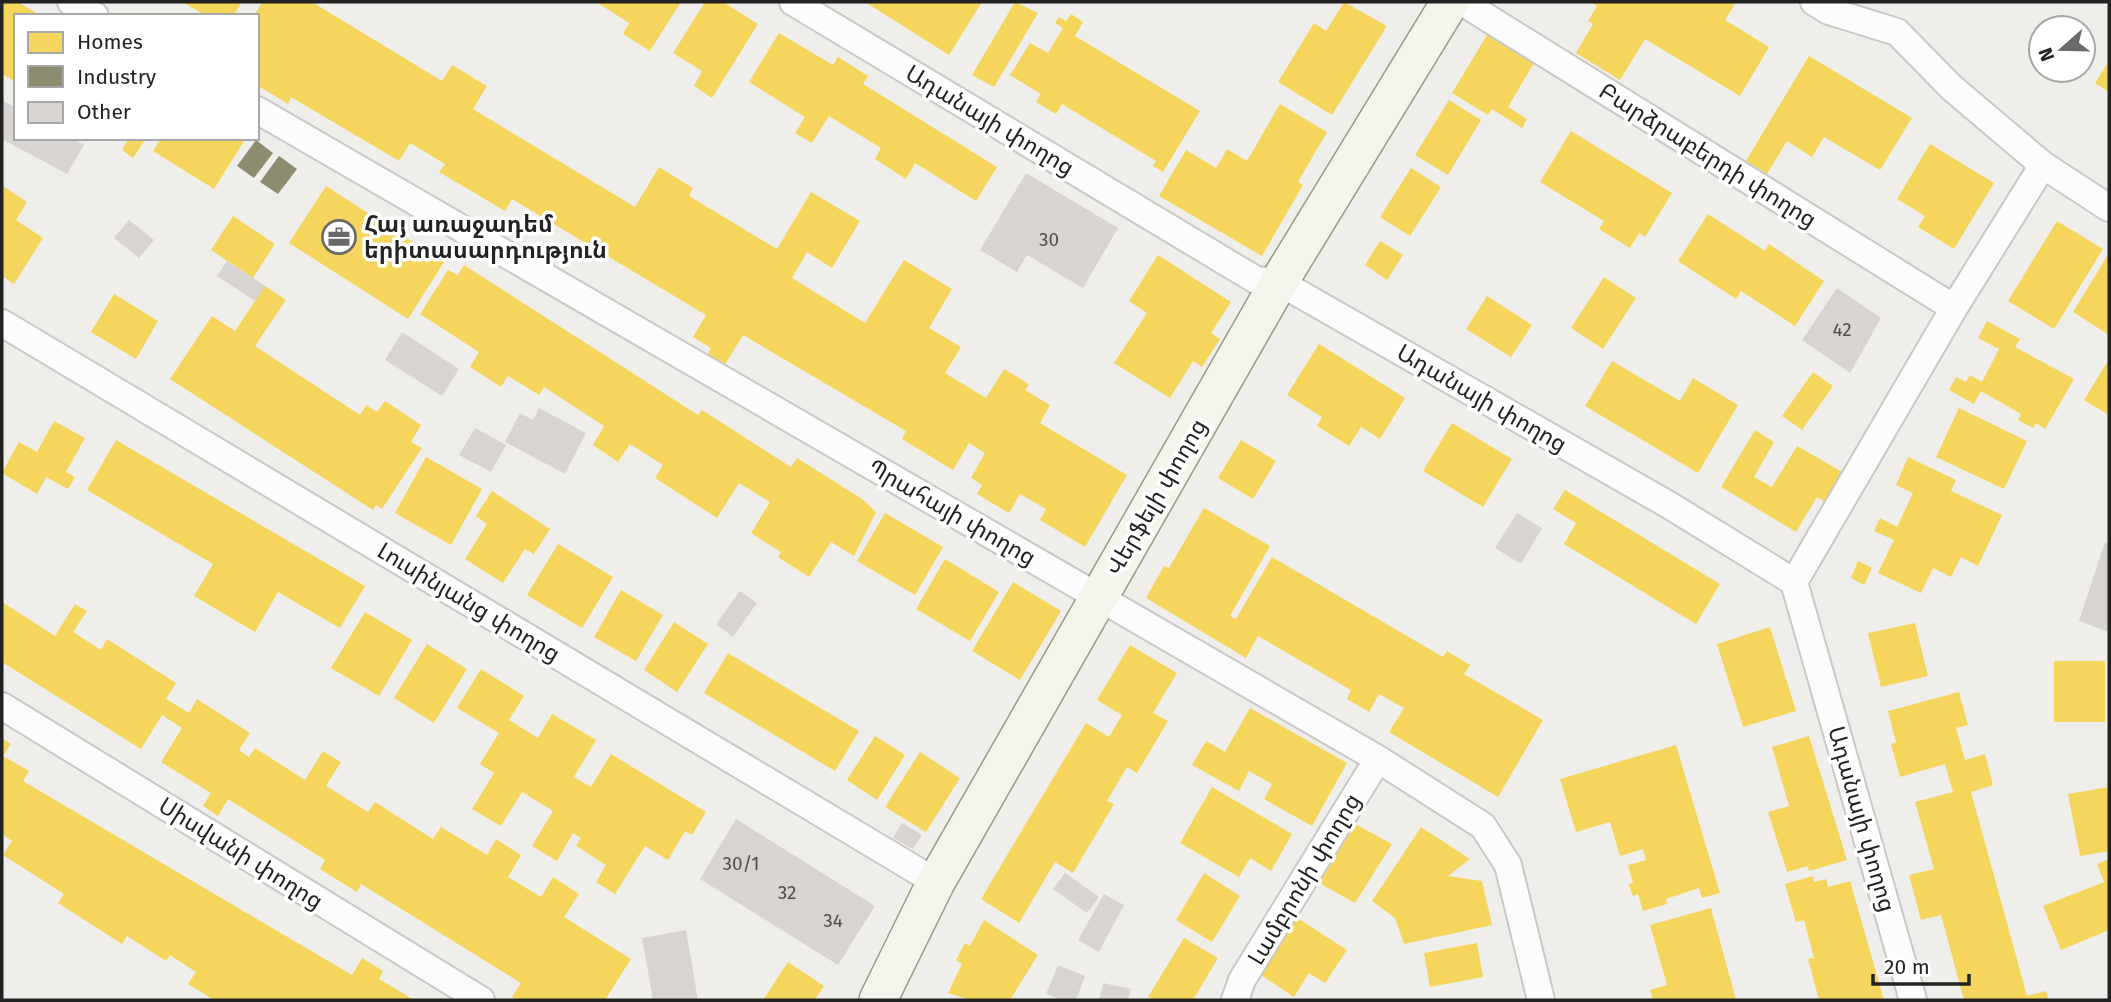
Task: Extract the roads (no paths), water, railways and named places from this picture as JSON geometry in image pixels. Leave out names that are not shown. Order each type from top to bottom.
[{"type":"street","points":[[71,2],[92,14]]},
{"type":"street","name":"Ադանայի փողոց","points":[[793,2],[1256,280],[1279,282],[1669,505],[1794,582],[1913,1000]]},
{"type":"street","name":"Վերֆելի փողոց","points":[[878,1000],[936,882],[1279,282],[1450,2]]},
{"type":"street","name":"Բարձրաբերդի փողոց","points":[[1462,2],[1954,308]]},
{"type":"street","points":[[1815,2],[1829,11],[1896,32],[1952,88],[2043,165],[2109,208]]},
{"type":"street","name":"Պրահայի փողոց","points":[[259,111],[1378,759],[1483,826],[1508,864],[1541,1000]]},
{"type":"street","points":[[1794,582],[1954,308],[2043,165]]},
{"type":"street","name":"Լուսինյանց փողոց","points":[[2,323],[936,882]]},
{"type":"street","name":"Սիսվանի փողոց","points":[[2,706],[481,1000]]},
{"type":"street","name":"Լամբրոնի փողոց","points":[[1235,1000],[1242,981],[1378,759]]},
{"type":"place","name":"Հայ առաջադեմ երիտասարդություն","points":[[339,237]]}]
